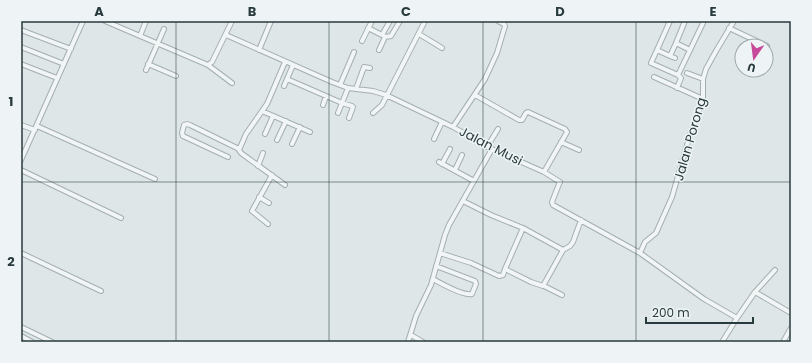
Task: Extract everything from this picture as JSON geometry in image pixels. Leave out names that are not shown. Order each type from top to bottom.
[{"type":"street","points":[[21,160],[38,128],[57,78],[83,21]]},
{"type":"street","points":[[105,21],[112,22],[140,36],[208,65],[232,83]]},
{"type":"street","points":[[140,36],[146,21]]},
{"type":"street","points":[[208,65],[212,62],[232,21]]},
{"type":"street","points":[[259,50],[271,21]]},
{"type":"street","points":[[362,41],[372,21]]},
{"type":"street","points":[[379,50],[383,36],[390,21]]},
{"type":"street","points":[[368,28],[383,36],[391,36],[400,21]]},
{"type":"street","points":[[373,113],[382,105],[425,21]]},
{"type":"street","points":[[453,127],[485,79],[498,49],[504,25],[498,21]]},
{"type":"street","points":[[670,21],[651,64],[678,75],[681,78],[677,88]]},
{"type":"street","points":[[670,56],[685,21]]},
{"type":"street","name":"Jalan Porong","points":[[640,254],[645,242],[656,233],[667,211],[675,189],[689,138],[703,99],[706,69],[734,21]]},
{"type":"street","points":[[678,75],[703,23]]},
{"type":"street","points":[[729,28],[750,38]]},
{"type":"street","points":[[146,70],[164,29]]},
{"type":"street","points":[[21,30],[71,49]]},
{"type":"street","points":[[419,34],[442,48]]},
{"type":"street","name":"Jalan Musi","points":[[226,35],[284,62],[340,85],[356,90],[373,91],[386,95],[453,127],[487,147],[544,172],[560,182],[552,202],[553,205],[640,254],[711,304],[737,318]]},
{"type":"street","points":[[676,43],[690,50]]},
{"type":"street","points":[[21,47],[64,64]]},
{"type":"street","points":[[657,50],[675,58]]},
{"type":"street","points":[[340,85],[354,52]]},
{"type":"street","points":[[284,62],[267,104],[246,134],[240,149],[241,154],[285,185]]},
{"type":"street","points":[[21,64],[57,78]]},
{"type":"street","points":[[148,64],[176,76]]},
{"type":"street","points":[[284,86],[292,65]]},
{"type":"street","points":[[356,90],[364,67],[370,68]]},
{"type":"street","points":[[687,73],[704,79]]},
{"type":"street","points":[[654,77],[703,99]]},
{"type":"street","points":[[287,79],[352,107],[350,118]]},
{"type":"street","points":[[338,113],[348,88]]},
{"type":"street","points":[[475,95],[519,120],[522,120],[528,112],[565,129],[567,132],[544,172]]},
{"type":"street","points":[[323,105],[326,96]]},
{"type":"street","points":[[262,111],[310,132]]},
{"type":"street","points":[[264,134],[273,116]]},
{"type":"street","points":[[277,140],[286,121]]},
{"type":"street","points":[[434,139],[442,122]]},
{"type":"street","points":[[228,157],[183,136],[184,126],[187,124],[190,125],[240,149]]},
{"type":"street","points":[[21,125],[38,128],[155,179]]},
{"type":"street","points":[[292,144],[300,127]]},
{"type":"street","points":[[487,147],[498,129]]},
{"type":"street","points":[[561,142],[578,150]]},
{"type":"street","points":[[21,148],[26,150]]},
{"type":"street","points":[[450,148],[440,163],[474,181]]},
{"type":"street","points":[[408,342],[416,316],[429,291],[449,226],[492,149]]},
{"type":"street","points":[[258,166],[263,153]]},
{"type":"street","points":[[455,170],[462,155]]},
{"type":"street","points":[[21,170],[121,218]]},
{"type":"street","points":[[268,224],[252,212],[252,209],[272,175]]},
{"type":"street","points":[[259,197],[269,202]]},
{"type":"street","points":[[463,201],[491,215],[523,228],[563,250]]},
{"type":"street","points":[[544,286],[563,250],[570,246],[573,242],[581,220]]},
{"type":"street","points":[[440,253],[470,263],[499,276],[503,275],[523,228]]},
{"type":"street","points":[[21,253],[101,291]]},
{"type":"street","points":[[433,279],[460,292],[470,295],[472,294],[476,284],[475,281],[436,266]]},
{"type":"street","points":[[505,268],[531,282],[544,286],[562,295]]},
{"type":"street","points":[[722,342],[755,292],[774,270]]},
{"type":"street","points":[[755,292],[791,313]]},
{"type":"street","points":[[21,327],[52,342]]},
{"type":"street","points":[[783,342],[791,328]]},
{"type":"street","points":[[21,336],[31,342],[34,332]]},
{"type":"street","points":[[411,335],[423,342]]}]
